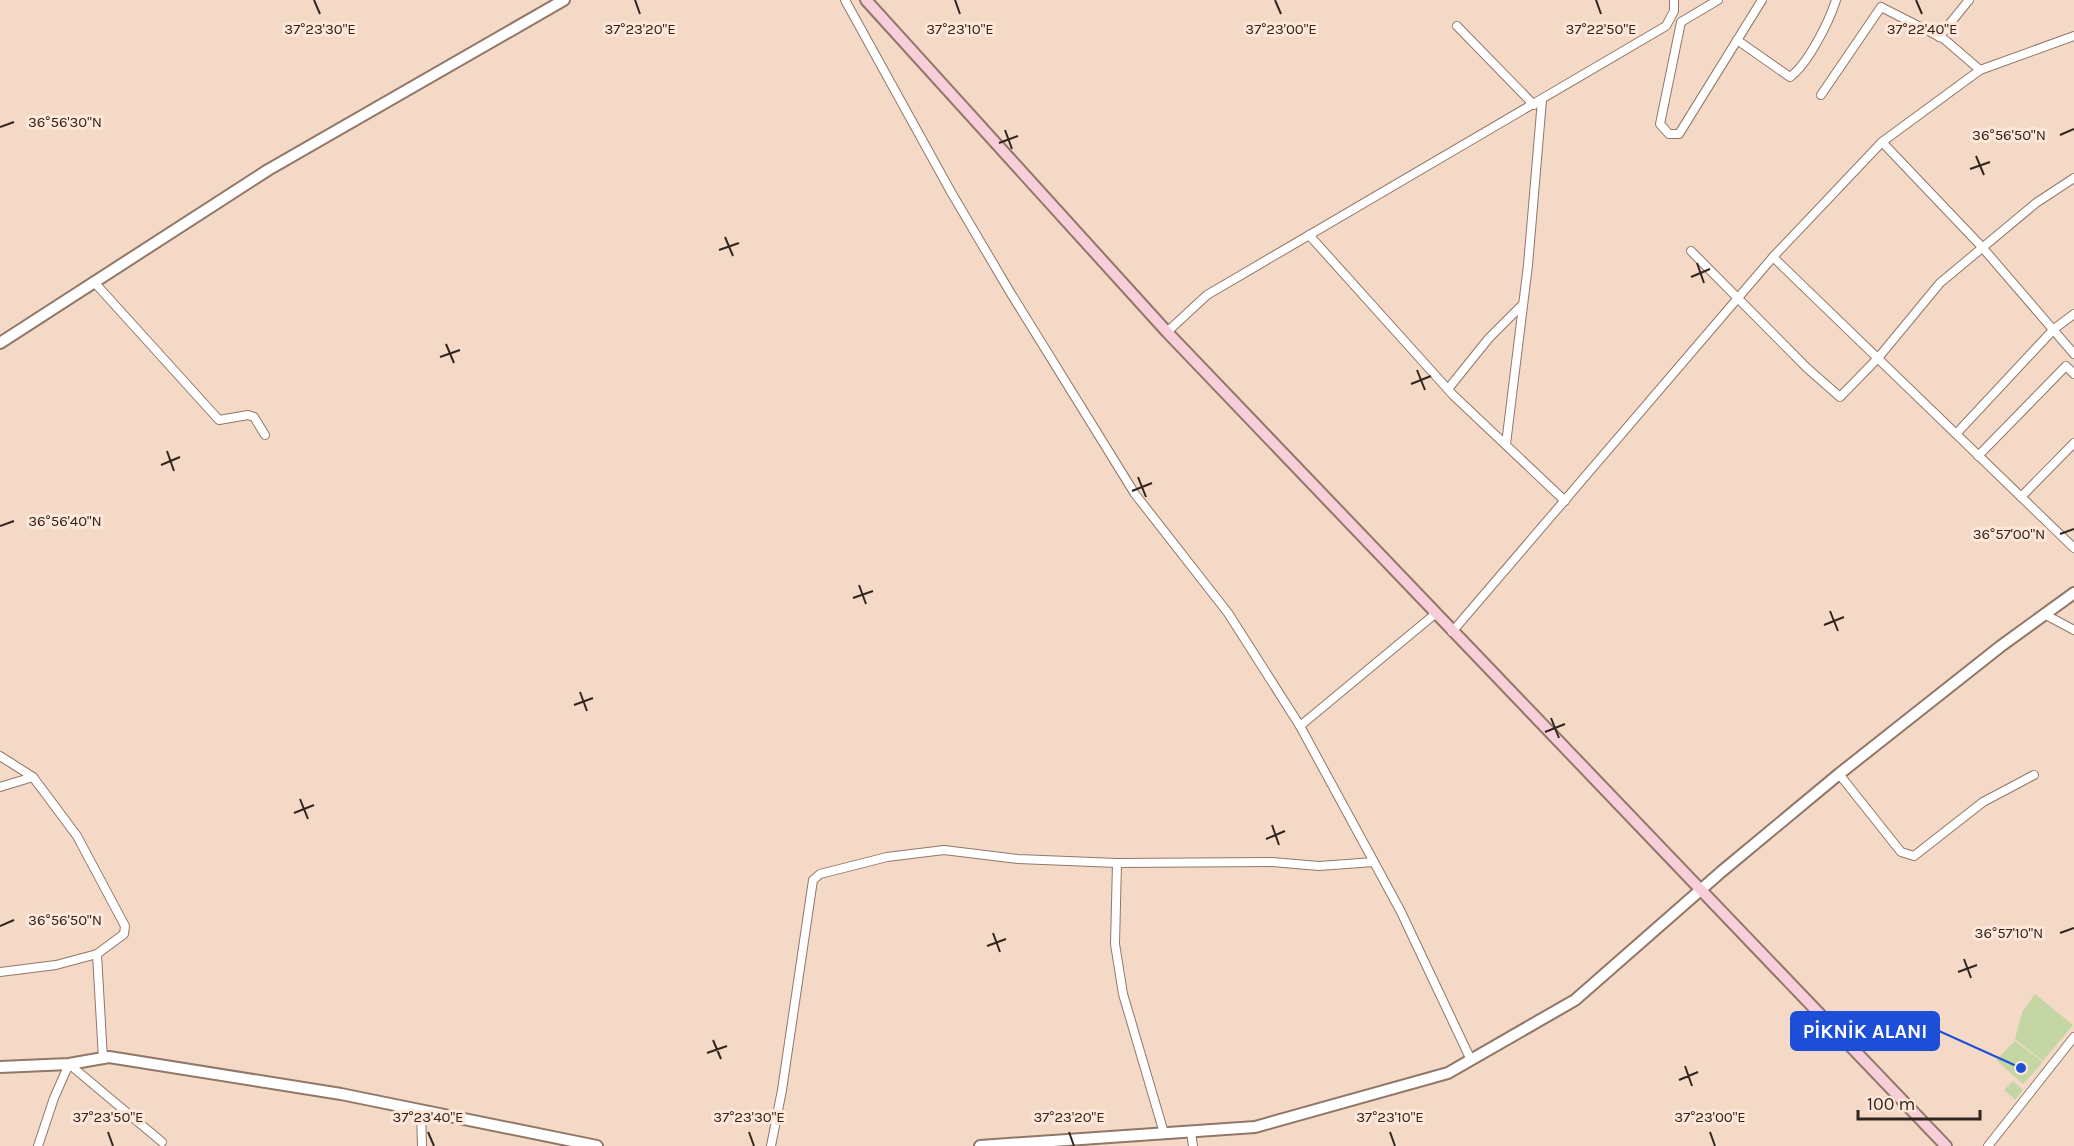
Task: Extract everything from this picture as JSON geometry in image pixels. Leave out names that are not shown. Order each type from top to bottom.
[{"type":"main road","points":[[866,0],[1167,332],[1946,1146]]},
{"type":"street","points":[[0,343],[268,170],[564,0]]},
{"type":"street","points":[[845,0],[951,192],[1123,474],[1228,613],[1300,726],[1401,912],[1471,1060]]},
{"type":"street","points":[[1167,332],[1208,295],[1666,26],[1674,11],[1674,0]]},
{"type":"street","points":[[1718,0],[1681,22],[1660,124],[1669,134],[1679,134],[1762,0]]},
{"type":"street","points":[[1737,40],[1790,77],[1799,70],[1832,12],[1836,0]]},
{"type":"street","points":[[1939,37],[1969,0]]},
{"type":"street","points":[[1821,96],[1881,7],[1939,37],[1980,70]]},
{"type":"street","points":[[1457,26],[1534,105]]},
{"type":"street","points":[[1452,632],[1773,256],[1882,142],[1980,70],[2074,36]]},
{"type":"street","points":[[1506,444],[1538,168],[1542,100]]},
{"type":"street","points":[[1882,142],[1982,247],[2074,354]]},
{"type":"street","points":[[1691,251],[1736,299],[1840,397],[1878,358],[1940,283],[2036,203],[2074,178]]},
{"type":"street","points":[[1309,235],[1448,389],[1565,501]]},
{"type":"street","points":[[1773,256],[2074,548]]},
{"type":"street","points":[[94,282],[219,420],[254,417],[265,435]]},
{"type":"street","points":[[1448,389],[1489,338],[1523,304]]},
{"type":"street","points":[[1956,434],[2054,329],[2074,314]]},
{"type":"street","points":[[1978,456],[2066,366],[2074,374]]},
{"type":"street","points":[[2021,497],[2074,443]]},
{"type":"street","points":[[980,1146],[1255,1127],[1448,1073],[1575,1000],[1700,890],[1839,774],[2074,593]]},
{"type":"street","points":[[1300,726],[1435,614]]},
{"type":"street","points":[[2044,614],[2074,630]]},
{"type":"street","points":[[0,756],[33,777],[76,836],[125,926],[124,934],[97,954],[56,965],[0,972]]},
{"type":"street","points":[[1839,774],[1901,852],[1914,856],[1983,802],[2034,775]]},
{"type":"street","points":[[0,787],[33,777]]},
{"type":"street","points":[[771,1146],[782,1090],[813,880],[820,874],[887,857],[944,850],[1018,859],[1117,863],[1272,862],[1319,866],[1374,862]]},
{"type":"street","points":[[1117,863],[1115,944],[1123,994],[1164,1133]]},
{"type":"street","points":[[97,954],[103,1059]]},
{"type":"street","points":[[1988,1146],[2074,1037]]},
{"type":"street","points":[[0,1067],[69,1064],[103,1059],[341,1094],[597,1146]]},
{"type":"street","points":[[69,1064],[165,1145]]},
{"type":"street","points":[[38,1146],[54,1098],[69,1064]]},
{"type":"street","points":[[421,1112],[422,1146]]},
{"type":"street","points":[[1191,1132],[1193,1146]]},
{"type":"green space","points":[[2035,994],[2073,1025],[2043,1061],[2015,1039],[2022,1012]]},
{"type":"green space","points":[[2015,1041],[2043,1062],[2023,1084],[1996,1060]]},
{"type":"green space","points":[[2013,1081],[2023,1090],[2015,1100],[2004,1090]]},
{"type":"place","name":"PİKNİK ALANI","points":[[2021,1068]]}]
